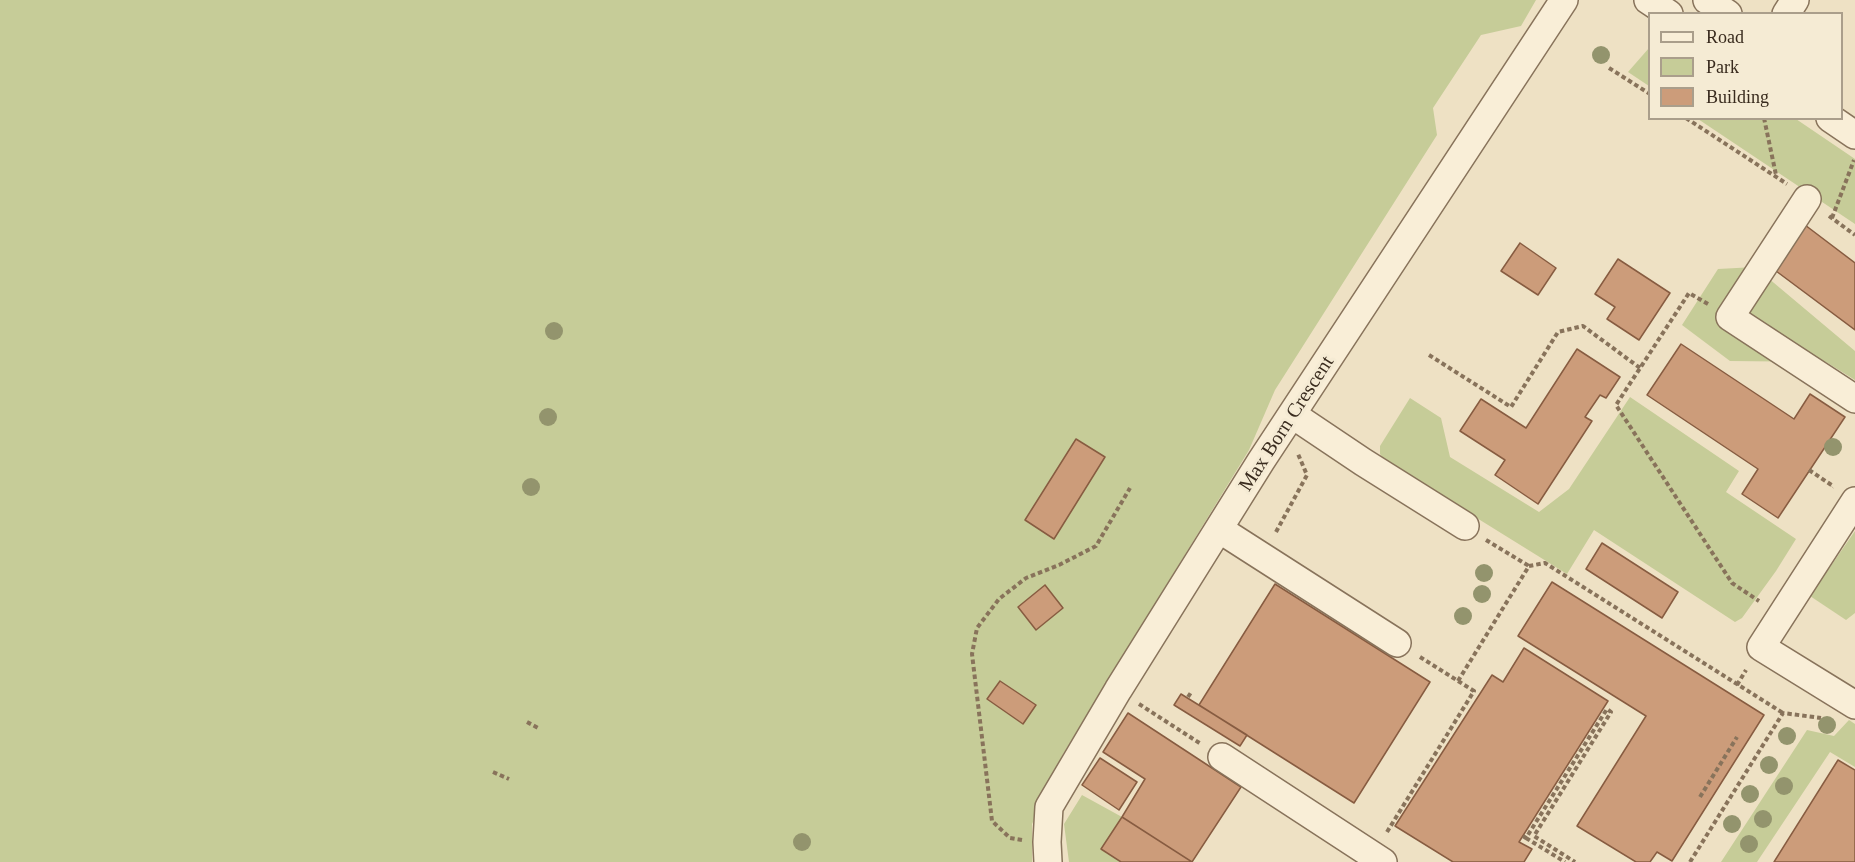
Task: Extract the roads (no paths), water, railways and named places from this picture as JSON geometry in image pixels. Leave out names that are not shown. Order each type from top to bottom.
[{"type":"lane","name":"Max Born Crescent","points":[[1047,852],[1049,807],[1118,690],[1289,420],[1564,0]]},
{"type":"lane","points":[[1648,0],[1666,12]]},
{"type":"lane","points":[[1707,0],[1725,12]]},
{"type":"lane","points":[[1833,120],[1855,135]]},
{"type":"lane","points":[[1807,199],[1730,316],[1855,399]]},
{"type":"lane","points":[[1289,420],[1363,462],[1465,526]]},
{"type":"lane","points":[[1852,703],[1761,647],[1855,501]]},
{"type":"lane","points":[[1219,529],[1397,643]]},
{"type":"lane","points":[[1222,758],[1378,859]]}]
